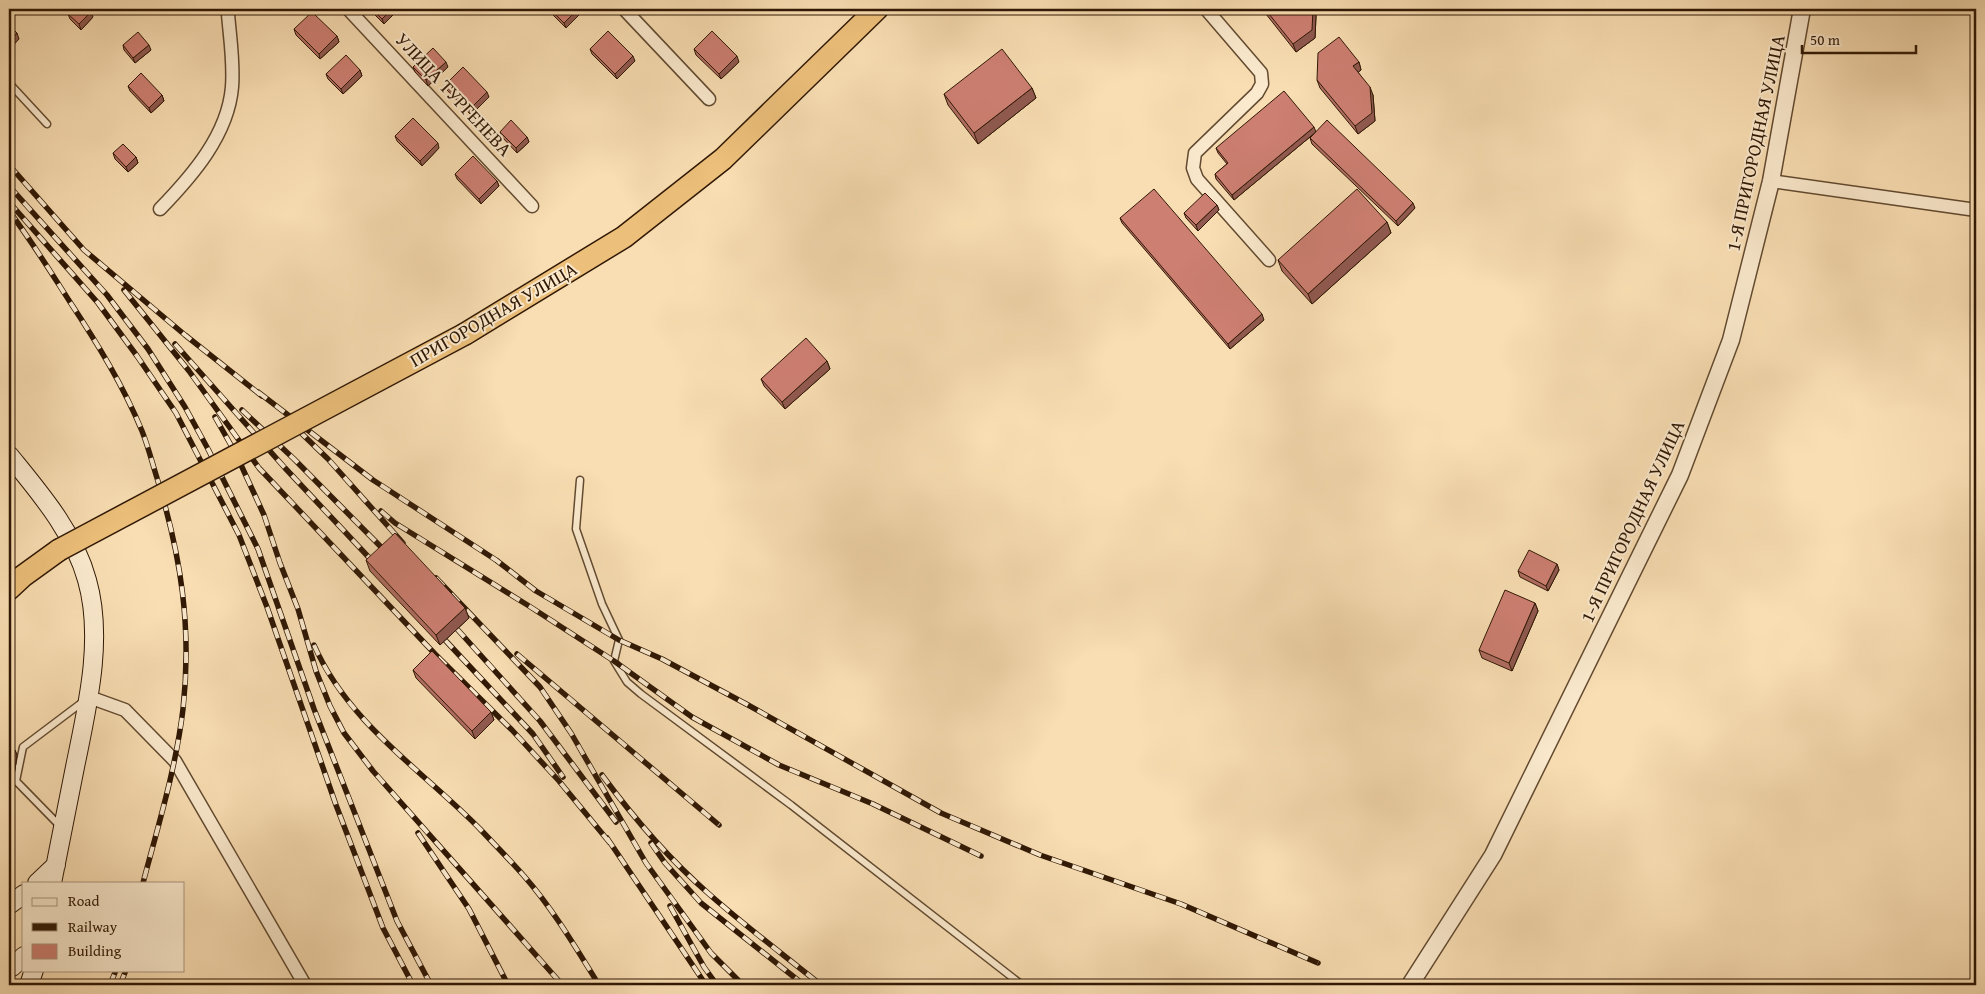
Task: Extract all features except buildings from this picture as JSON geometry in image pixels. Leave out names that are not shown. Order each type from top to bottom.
[{"type":"highway","name":"ПРИГОРОДНАЯ УЛИЦА","points":[[9,589],[23,576],[59,550],[465,334],[624,237],[723,159],[877,9]]},
{"type":"main road","points":[[9,455],[43,498],[73,544],[87,579],[95,618],[89,697],[52,882]]},
{"type":"main road","points":[[38,882],[56,865]]},
{"type":"main road","points":[[9,905],[22,895]]},
{"type":"main road","points":[[9,968],[22,958]]},
{"type":"main road","points":[[28,985],[33,972]]},
{"type":"street","points":[[160,209],[185,183],[198,166],[216,136],[227,110],[233,74],[228,14],[230,9]]},
{"type":"street","name":"УЛИЦА ТУРГЕНЕВА","points":[[348,9],[532,206]]},
{"type":"street","points":[[624,9],[710,99]]},
{"type":"street","points":[[1206,9],[1261,73],[1262,84],[1257,93],[1195,153],[1193,168],[1197,179],[1269,260]]},
{"type":"street","name":"1-Я ПРИГОРОДНАЯ УЛИЦА","points":[[1410,985],[1493,855],[1680,475],[1731,340],[1771,181],[1802,9]]},
{"type":"street","points":[[1771,181],[1976,210]]},
{"type":"street","points":[[89,697],[125,710],[174,761],[305,985]]},
{"type":"lane","points":[[9,83],[47,124]]},
{"type":"lane","points":[[580,480],[576,529],[602,604],[619,640],[614,661],[627,682],[791,805],[1022,985]]},
{"type":"lane","points":[[63,828],[16,781],[23,747],[89,697]]},
{"type":"railway","points":[[9,165],[84,250],[185,335],[262,396]]},
{"type":"railway","points":[[9,186],[107,295],[148,349],[185,407],[208,449],[258,549],[314,709],[397,921],[431,985]]},
{"type":"railway","points":[[9,202],[98,303],[137,356],[176,413],[239,535],[267,607],[336,805],[383,928],[413,985]]},
{"type":"railway","points":[[9,211],[33,244],[90,333],[135,414],[157,478],[178,564],[185,620],[186,649],[183,709],[171,775],[143,882]]},
{"type":"railway","points":[[124,290],[189,371],[259,468],[435,654],[512,730],[559,781],[610,843]]},
{"type":"railway","points":[[175,344],[285,468],[376,565]]},
{"type":"railway","points":[[258,392],[373,480],[496,560],[536,591],[619,640],[662,659],[748,705],[941,813],[1040,855],[1181,904],[1318,963]]},
{"type":"railway","points":[[242,410],[294,459],[388,554]]},
{"type":"railway","points":[[215,417],[236,454],[264,515],[298,609],[316,671],[330,706],[344,733],[373,771],[558,980]]},
{"type":"railway","points":[[298,430],[328,459],[403,543]]},
{"type":"railway","points":[[381,511],[395,523],[614,661],[692,717],[779,765],[873,804],[981,856]]},
{"type":"railway","points":[[436,578],[540,687],[571,733],[646,863],[711,953],[743,985]]},
{"type":"railway","points":[[457,629],[540,721],[616,822]]},
{"type":"railway","points":[[445,640],[533,734],[563,777]]},
{"type":"railway","points":[[314,645],[329,673],[366,722],[480,829],[535,889],[564,929],[599,985]]},
{"type":"railway","points":[[517,654],[719,825]]},
{"type":"railway","points":[[602,775],[652,837],[694,881],[736,918],[821,985]]},
{"type":"railway","points":[[418,833],[469,909],[508,985]]},
{"type":"railway","points":[[607,838],[706,985]]},
{"type":"railway","points":[[651,843],[665,863],[701,903],[804,985]]},
{"type":"railway","points":[[670,906],[704,967],[717,985]]},
{"type":"railway","points":[[110,985],[115,972]]},
{"type":"railway","points":[[120,985],[125,972]]}]
